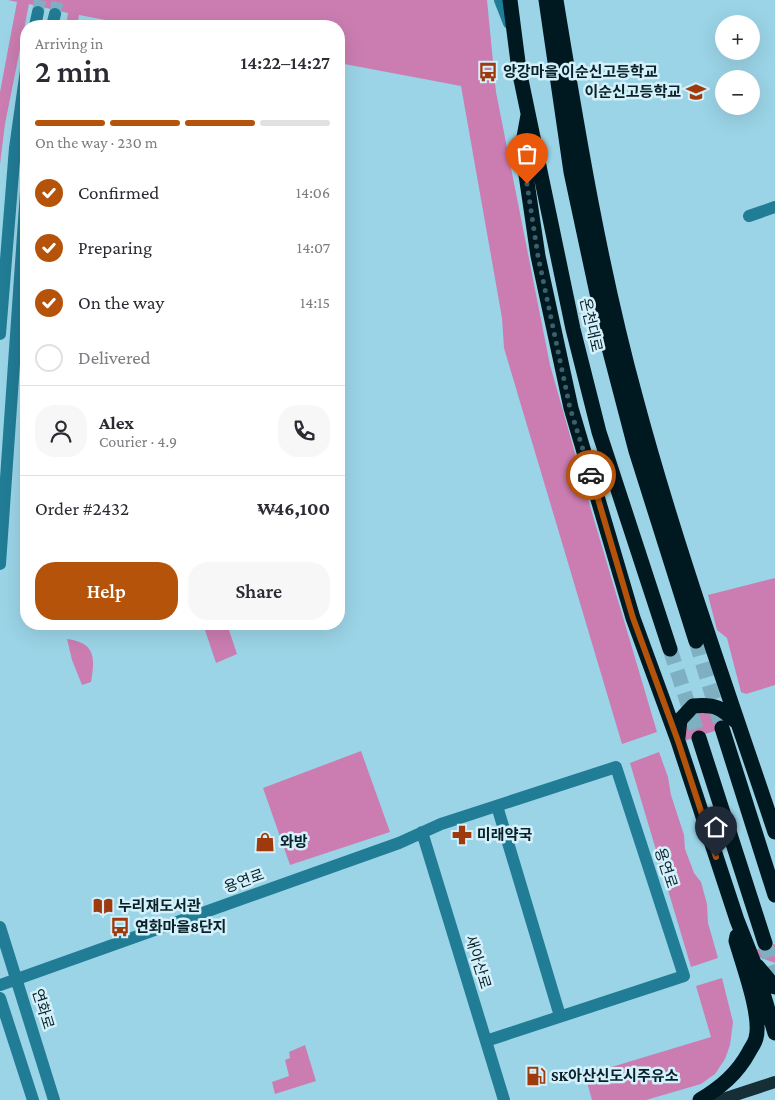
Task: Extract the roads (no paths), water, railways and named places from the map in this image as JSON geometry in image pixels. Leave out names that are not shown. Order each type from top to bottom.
[{"type":"highway","name":"온천대로","points":[[510,0],[514,36],[528,115],[573,329],[599,432],[670,649]]},
{"type":"highway","name":"온천대로","points":[[546,0],[570,172],[607,340],[636,450],[696,641]]},
{"type":"highway","points":[[556,0],[602,259],[635,398],[672,522],[775,832]]},
{"type":"highway","points":[[528,115],[522,148],[538,256],[570,408],[633,618],[678,741],[737,920],[754,963],[775,1033]]},
{"type":"highway","points":[[678,741],[680,720],[693,706],[709,705],[724,710],[738,723]]},
{"type":"highway","points":[[722,728],[775,895]]},
{"type":"highway","points":[[699,738],[765,944]]},
{"type":"highway","points":[[700,1100],[720,1088],[733,1077],[745,1060],[756,1038],[756,1014],[736,941],[737,920]]},
{"type":"highway","points":[[754,963],[775,987]]},
{"type":"main road","points":[[720,1100],[775,1082]]},
{"type":"street","points":[[500,0],[514,36]]},
{"type":"street","points":[[36,20],[38,12]]},
{"type":"street","points":[[0,334],[4,228],[20,113]]},
{"type":"street","points":[[749,216],[775,207]]},
{"type":"street","points":[[4,228],[20,228]]},
{"type":"street","points":[[0,564],[20,295]]},
{"type":"street","name":"용연로","points":[[0,985],[372,853],[441,824],[616,767],[684,976],[486,1041]]},
{"type":"street","points":[[497,806],[560,1016]]},
{"type":"street","name":"새아산로","points":[[422,832],[504,1100]]},
{"type":"street","name":"연화로","points":[[0,927],[54,1100]]},
{"type":"street","points":[[0,998],[33,1100]]},
{"type":"tunnel","points":[[38,12],[40,0]]},
{"type":"tunnel","points":[[55,14],[58,0]]},
{"type":"tunnel","points":[[696,641],[722,728]]},
{"type":"tunnel","points":[[670,649],[699,738]]},
{"type":"tunnel","points":[[765,943],[775,974]]},
{"type":"place","name":"앙강마을 이순신고등학교","points":[[488,72]]},
{"type":"place","name":"이순신고등학교","points":[[696,92]]},
{"type":"place","name":"미래약국","points":[[462,835]]},
{"type":"place","name":"와방","points":[[265,842]]},
{"type":"place","name":"누리재도서관","points":[[103,906]]},
{"type":"place","name":"연화마을8단지","points":[[120,927]]},
{"type":"place","name":"SK아산신도시주유소","points":[[536,1076]]}]
